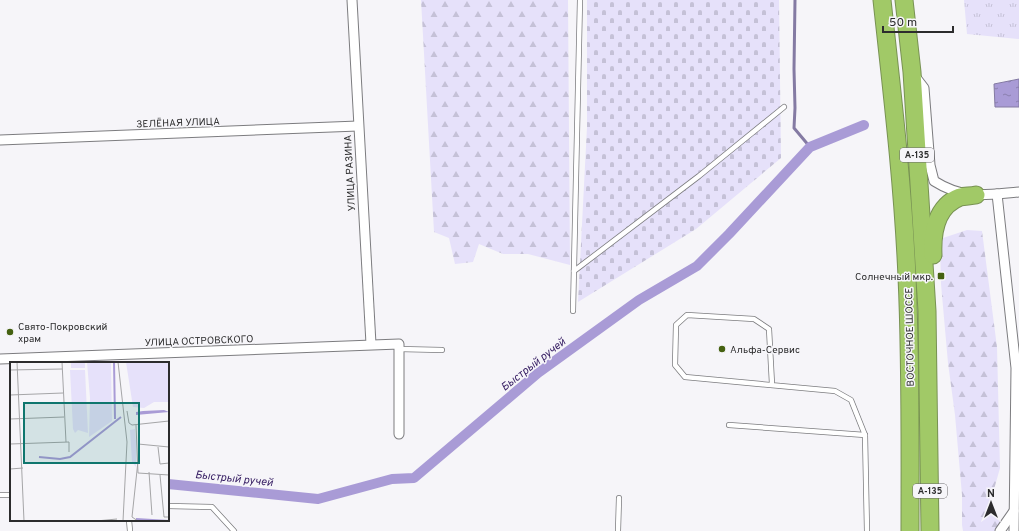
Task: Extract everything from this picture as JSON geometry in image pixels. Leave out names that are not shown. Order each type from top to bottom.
[{"type":"highway","name":"ВОСТОЧНОЕ ШОССЕ","points":[[882,0],[896,126],[907,276],[910,349],[910,531]]},
{"type":"highway","name":"ВОСТОЧНОЕ ШОССЕ","points":[[904,0],[912,72],[927,311],[930,531]]},
{"type":"highway","points":[[927,311],[932,295],[934,267],[932,241],[935,227],[940,215],[948,205],[960,198],[976,195]]},
{"type":"street","name":"УЛИЦА РАЗИНА","points":[[352,0],[371,344]]},
{"type":"street","points":[[912,72],[924,88],[930,165],[934,181],[945,188],[958,193],[976,195],[1019,192]]},
{"type":"street","name":"ЗЕЛЁНАЯ УЛИЦА","points":[[0,140],[358,126]]},
{"type":"street","points":[[997,194],[1017,368],[1014,531]]},
{"type":"street","name":"УЛИЦА ОСТРОВСКОГО","points":[[0,359],[371,344],[399,346]]},
{"type":"street","points":[[399,346],[399,434]]},
{"type":"street","points":[[1000,531],[1014,511]]},
{"type":"lane","points":[[574,311],[580,0]]},
{"type":"lane","points":[[574,271],[699,176],[784,107]]},
{"type":"lane","points":[[772,384],[769,330],[754,319],[687,315],[676,325],[675,365],[685,377],[836,391],[851,400],[864,435],[867,531]]},
{"type":"lane","points":[[399,346],[442,350]]},
{"type":"lane","points":[[729,425],[864,435]]},
{"type":"lane","points":[[618,531],[619,498]]},
{"type":"lane","points":[[169,506],[212,507],[234,531]]},
{"type":"lane","points":[[129,521],[130,531]]},
{"type":"green space","points":[[421,0],[568,0],[570,265],[528,254],[503,254],[479,244],[473,262],[455,264],[449,238],[434,232]]},
{"type":"green space","points":[[587,0],[779,0],[781,158],[696,229],[578,302],[587,127]]},
{"type":"green space","points":[[964,0],[1019,0],[1019,39],[967,34]]},
{"type":"green space","points":[[967,230],[982,231],[997,347],[1000,468],[991,500],[1002,531],[963,531],[962,525],[962,495],[941,284],[940,244],[943,238]]},
{"type":"water","points":[[1019,79],[1019,107],[995,107],[994,84]]},
{"type":"waterway","points":[[795,0],[794,128],[810,147]]},
{"type":"waterway","name":"Быстрый ручей","points":[[169,484],[318,499],[392,479],[414,478],[538,373],[639,300],[697,266],[810,147],[864,125]]},
{"type":"place","name":"Солнечный мкр.","points":[[941,276]]},
{"type":"place","name":"Свято-Покровский храм","points":[[10,332]]},
{"type":"place","name":"Альфа-Сервис","points":[[722,349]]}]
